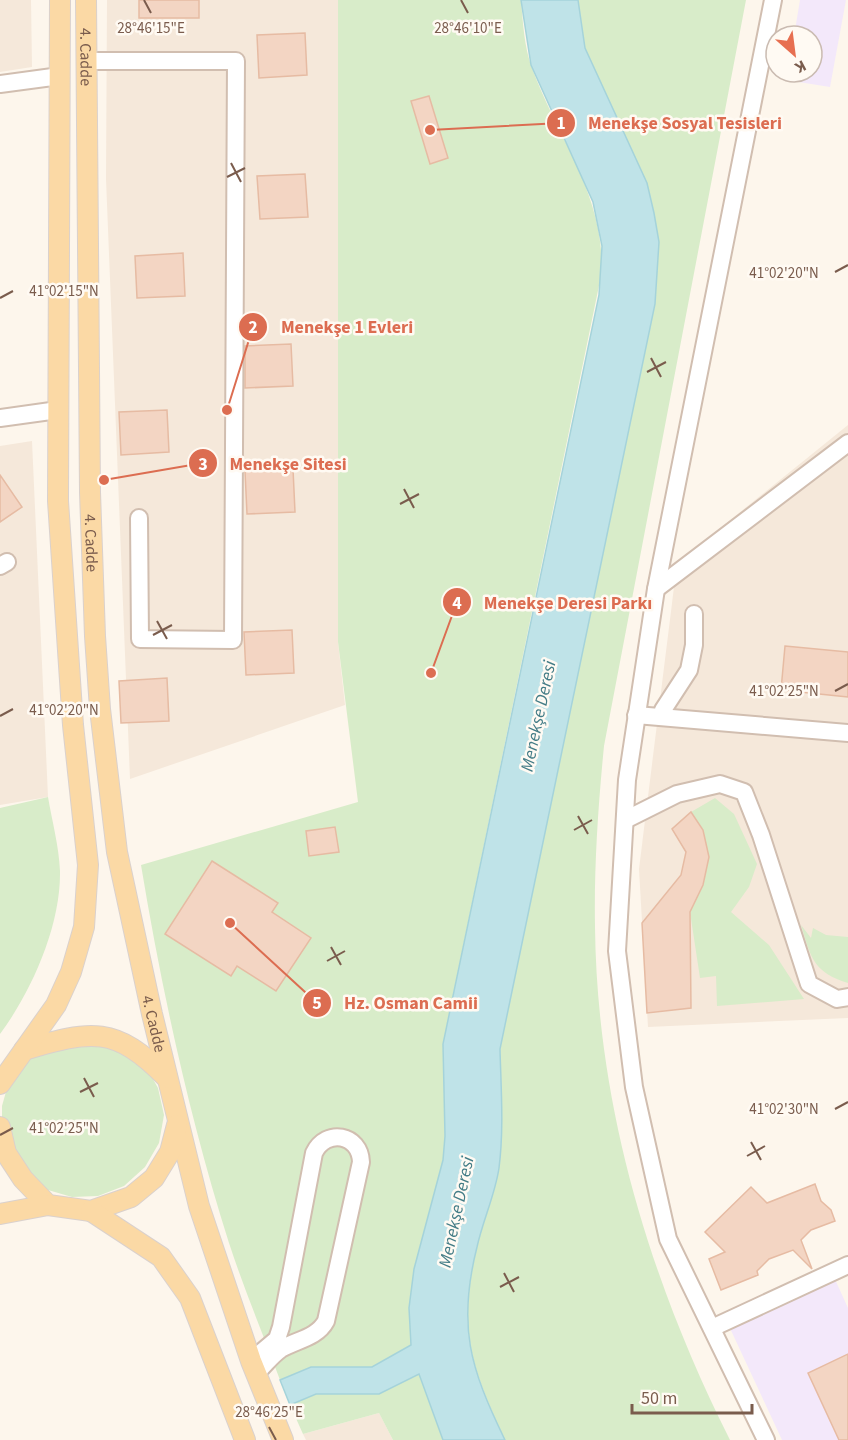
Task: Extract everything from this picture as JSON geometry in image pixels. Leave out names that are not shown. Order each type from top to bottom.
[{"type":"main road","name":"4. Cadde","points":[[0,1084],[56,1005],[72,972],[84,927],[88,865],[73,725],[57,501],[60,0]]},
{"type":"main road","name":"4. Cadde","points":[[86,0],[90,492],[100,710],[117,852],[178,1123]]},
{"type":"main road","points":[[24,1050],[88,1035],[117,1040],[143,1053],[167,1078]]},
{"type":"main road","points":[[91,1211],[131,1197],[154,1178],[170,1152],[178,1123]]},
{"type":"main road","points":[[178,1123],[206,1231],[254,1367],[283,1440]]},
{"type":"main road","points":[[0,1127],[6,1153],[23,1179],[48,1205]]},
{"type":"main road","points":[[0,1214],[48,1205],[91,1211],[141,1241],[161,1257],[189,1298],[245,1440]]},
{"type":"street","points":[[766,1440],[668,1239],[634,1087],[617,951],[625,820],[636,715],[656,589],[773,0]]},
{"type":"street","points":[[86,61],[236,60],[233,640],[140,639],[139,518]]},
{"type":"street","points":[[0,84],[60,76]]},
{"type":"street","points":[[0,418],[58,410]]},
{"type":"street","points":[[656,589],[848,443]]},
{"type":"street","points":[[663,717],[667,702],[689,670],[694,645],[694,614]]},
{"type":"street","points":[[636,715],[848,733]]},
{"type":"street","points":[[625,820],[677,794],[720,784],[744,792],[761,835],[809,984],[837,999],[848,997]]},
{"type":"street","points":[[330,1137],[345,1138],[357,1148],[361,1162],[326,1321],[311,1335],[280,1350],[254,1367],[277,1339],[281,1327],[314,1153],[318,1145],[330,1137]]},
{"type":"street","points":[[712,1328],[848,1265]]},
{"type":"shaded area","points":[[0,0],[31,0],[32,67],[0,72]]},
{"type":"shaded area","points":[[107,0],[338,0],[338,642],[345,705],[130,779],[106,179]]},
{"type":"shaded area","points":[[800,0],[846,0],[830,87],[811,84],[824,84],[824,24],[796,24]]},
{"type":"shaded area","points":[[848,425],[848,1018],[648,1027],[639,869],[677,563]]},
{"type":"shaded area","points":[[32,441],[48,797],[0,805],[0,446]]},
{"type":"shaded area","points":[[833,1275],[848,1308],[848,1440],[782,1440],[728,1324]]},
{"type":"shaded area","points":[[379,1413],[393,1440],[306,1440],[303,1434]]},
{"type":"green space","points":[[338,0],[521,0],[529,60],[587,191],[595,216],[602,271],[443,1044],[445,1136],[443,1160],[409,1308],[411,1345],[372,1367],[311,1367],[280,1380],[235,1260],[202,1150],[168,1008],[141,865],[358,802],[338,642]]},
{"type":"green space","points":[[578,0],[746,0],[604,746],[597,837],[595,904],[598,994],[606,1061],[633,1191],[675,1318],[730,1440],[505,1440],[483,1390],[476,1368],[468,1325],[471,1276],[495,1188],[501,1153],[500,1049],[655,304],[659,242],[647,183],[585,48]]},
{"type":"green space","points":[[48,797],[60,871],[56,913],[33,978],[0,1034],[0,808]]},
{"type":"green space","points":[[715,798],[734,814],[757,864],[749,887],[731,912],[769,945],[804,999],[717,1006],[716,976],[700,978],[690,912],[703,885],[709,857],[703,830],[691,812]]},
{"type":"green space","points":[[801,925],[811,938],[813,928],[826,935],[848,937],[848,983],[820,969],[811,955]]},
{"type":"green space","points":[[96,1036],[144,1063],[158,1088],[164,1115],[159,1143],[145,1167],[124,1186],[98,1196],[72,1197],[48,1190],[27,1175],[2,1131],[2,1106],[9,1081],[24,1060]]},
{"type":"green space","points":[[419,1374],[443,1440],[393,1440],[379,1413],[303,1434],[290,1405],[316,1394],[379,1394]]},
{"type":"water","name":"Menekşe Deresi","points":[[521,0],[578,0],[585,48],[647,183],[659,242],[655,304],[500,1049],[501,1153],[495,1188],[471,1275],[468,1324],[475,1368],[505,1440],[443,1440],[419,1374],[379,1394],[316,1394],[290,1405],[280,1380],[311,1367],[372,1367],[411,1345],[409,1308],[414,1269],[443,1160],[445,1136],[443,1044],[599,295],[602,246],[593,202],[531,65]]},
{"type":"building","points":[[139,0],[199,0],[199,18],[139,18]]},
{"type":"building","points":[[305,33],[307,75],[259,78],[257,35]]},
{"type":"building","points":[[429,96],[448,158],[430,164],[411,101]]},
{"type":"building","points":[[305,174],[308,217],[260,219],[257,176]]},
{"type":"building","points":[[183,253],[185,296],[137,298],[135,256]]},
{"type":"building","points":[[291,344],[293,386],[245,388],[245,346]]},
{"type":"building","points":[[167,410],[169,452],[121,455],[119,412]]},
{"type":"building","points":[[293,469],[295,512],[247,514],[245,471]]},
{"type":"building","points":[[0,475],[22,507],[0,522]]},
{"type":"building","points":[[292,630],[294,673],[246,675],[244,632]]},
{"type":"building","points":[[785,646],[848,652],[848,697],[781,690]]},
{"type":"building","points":[[167,678],[169,721],[121,723],[119,681]]},
{"type":"building","points":[[691,812],[703,830],[709,857],[703,885],[690,912],[691,1008],[647,1013],[642,923],[681,875],[686,852],[672,829]]},
{"type":"building","points":[[335,827],[339,852],[309,856],[306,831]]},
{"type":"building","points":[[212,861],[278,903],[272,912],[311,938],[276,991],[237,966],[231,976],[165,934]]},
{"type":"building","points":[[815,1184],[821,1201],[831,1210],[835,1221],[811,1230],[801,1240],[812,1269],[793,1250],[769,1259],[757,1271],[758,1275],[721,1290],[709,1259],[725,1252],[705,1232],[751,1187],[767,1203]]},
{"type":"building","points":[[848,1354],[848,1440],[839,1440],[808,1373]]},
{"type":"place","name":"Menekşe Sosyal Tesisleri","points":[[430,130]]},
{"type":"place","name":"Menekşe 1 Evleri","points":[[227,410]]},
{"type":"place","name":"Menekşe Sitesi","points":[[104,480]]},
{"type":"place","name":"Menekşe Deresi Parkı","points":[[431,673]]},
{"type":"place","name":"Hz. Osman Camii","points":[[230,923]]}]
